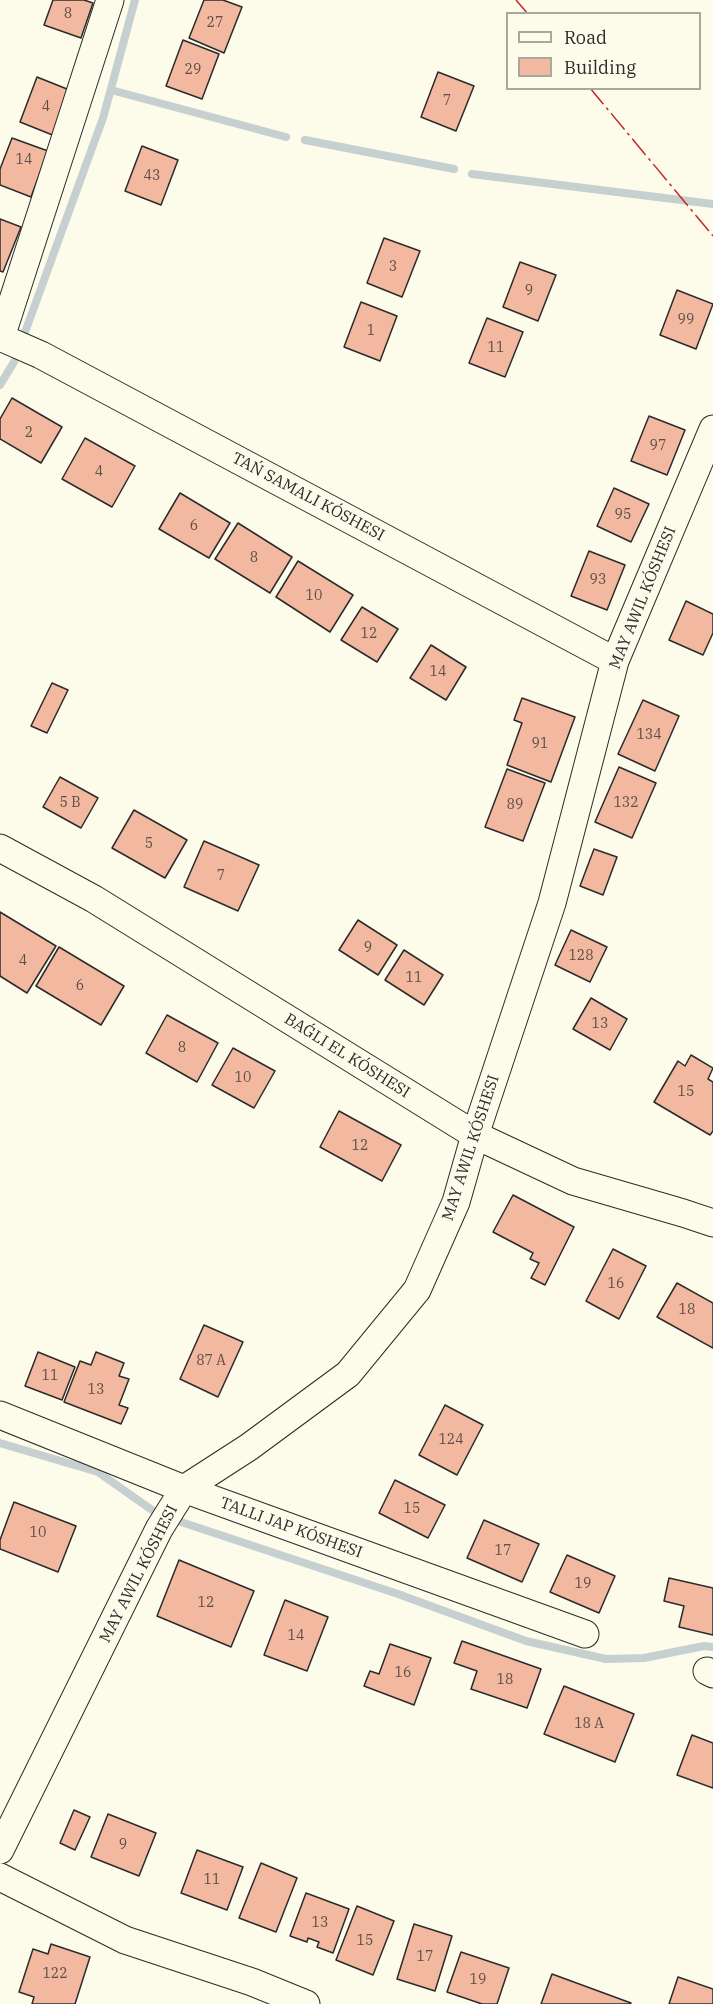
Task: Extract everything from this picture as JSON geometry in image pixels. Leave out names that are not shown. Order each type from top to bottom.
[{"type":"street","points":[[110,0],[1,337],[41,355],[615,661]]},
{"type":"street","points":[[0,1851],[159,1529],[183,1489],[249,1447],[348,1374],[417,1290],[456,1202],[475,1135],[552,903],[615,661],[713,429]]},
{"type":"street","points":[[0,848],[94,899],[475,1135],[573,1181],[713,1223]]},
{"type":"street","points":[[0,1415],[183,1489],[585,1634]]},
{"type":"street","points":[[0,1877],[126,1940],[252,1982],[306,2004]]},
{"type":"building","points":[[53,0],[84,0],[93,3],[81,38],[44,25]]},
{"type":"building","points":[[204,0],[223,0],[242,7],[224,53],[189,38]]},
{"type":"building","points":[[183,40],[219,54],[202,99],[166,86]]},
{"type":"building","points":[[438,72],[474,86],[456,131],[421,117]]},
{"type":"building","points":[[37,77],[72,91],[55,136],[20,122]]},
{"type":"building","points":[[12,138],[48,151],[31,197],[0,185],[0,169]]},
{"type":"building","points":[[142,146],[178,160],[161,205],[125,191]]},
{"type":"building","points":[[0,219],[21,227],[3,272],[0,271]]},
{"type":"building","points":[[384,238],[420,251],[402,297],[367,283]]},
{"type":"building","points":[[520,262],[556,275],[538,321],[503,307]]},
{"type":"building","points":[[677,290],[713,304],[696,349],[660,335]]},
{"type":"building","points":[[361,302],[397,316],[380,361],[344,347]]},
{"type":"building","points":[[487,318],[523,332],[505,377],[469,363]]},
{"type":"building","points":[[12,398],[62,427],[41,463],[0,439],[0,419]]},
{"type":"building","points":[[649,416],[685,430],[667,475],[631,461]]},
{"type":"building","points":[[85,438],[135,466],[112,507],[62,479]]},
{"type":"building","points":[[614,488],[649,504],[631,542],[597,526]]},
{"type":"building","points":[[180,493],[230,523],[209,558],[159,529]]},
{"type":"building","points":[[238,523],[292,557],[270,593],[215,559]]},
{"type":"building","points":[[589,551],[625,565],[607,610],[571,596]]},
{"type":"building","points":[[298,561],[353,595],[330,632],[276,597]]},
{"type":"building","points":[[686,601],[713,614],[713,633],[703,655],[669,640]]},
{"type":"building","points":[[362,607],[398,629],[377,662],[341,640]]},
{"type":"building","points":[[431,645],[466,667],[446,700],[410,678]]},
{"type":"building","points":[[52,683],[68,690],[47,733],[31,726]]},
{"type":"building","points":[[522,698],[575,717],[551,782],[507,765],[522,723],[514,720]]},
{"type":"building","points":[[643,700],[679,716],[655,771],[618,754]]},
{"type":"building","points":[[619,767],[656,783],[632,838],[595,822]]},
{"type":"building","points":[[507,769],[545,783],[523,841],[485,827]]},
{"type":"building","points":[[60,777],[98,798],[81,828],[43,807]]},
{"type":"building","points":[[134,810],[187,840],[165,878],[112,848]]},
{"type":"building","points":[[204,841],[259,865],[238,911],[184,887]]},
{"type":"building","points":[[594,849],[617,857],[603,895],[580,886]]},
{"type":"building","points":[[0,912],[56,946],[27,993],[0,976]]},
{"type":"building","points":[[358,920],[397,945],[378,975],[339,950]]},
{"type":"building","points":[[571,930],[607,947],[590,982],[555,965]]},
{"type":"building","points":[[59,947],[124,986],[101,1025],[36,986]]},
{"type":"building","points":[[404,950],[443,975],[424,1005],[385,980]]},
{"type":"building","points":[[591,998],[627,1019],[610,1050],[573,1029]]},
{"type":"building","points":[[167,1015],[218,1043],[197,1082],[146,1053]]},
{"type":"building","points":[[233,1048],[275,1071],[254,1108],[212,1085]]},
{"type":"building","points":[[691,1055],[713,1068],[708,1079],[713,1082],[713,1131],[710,1135],[654,1102],[678,1061],[685,1066]]},
{"type":"building","points":[[339,1111],[401,1145],[382,1181],[320,1147]]},
{"type":"building","points":[[513,1195],[574,1227],[545,1285],[531,1278],[539,1263],[530,1259],[533,1253],[493,1232]]},
{"type":"building","points":[[613,1249],[646,1266],[619,1319],[586,1301]]},
{"type":"building","points":[[677,1283],[713,1303],[713,1348],[657,1317]]},
{"type":"building","points":[[204,1325],[243,1342],[218,1397],[180,1379]]},
{"type":"building","points":[[38,1352],[75,1367],[62,1400],[25,1386]]},
{"type":"building","points":[[96,1352],[124,1363],[119,1376],[129,1379],[119,1405],[128,1408],[121,1424],[64,1402],[80,1361],[91,1365]]},
{"type":"building","points":[[445,1405],[483,1425],[457,1475],[419,1455]]},
{"type":"building","points":[[395,1480],[445,1505],[428,1538],[379,1513]]},
{"type":"building","points":[[14,1502],[76,1526],[58,1572],[0,1549],[0,1540]]},
{"type":"building","points":[[484,1520],[539,1544],[522,1582],[467,1558]]},
{"type":"building","points":[[567,1555],[615,1576],[599,1613],[550,1592]]},
{"type":"building","points":[[179,1560],[254,1591],[231,1647],[157,1616]]},
{"type":"building","points":[[669,1578],[713,1588],[713,1635],[679,1627],[684,1606],[664,1601]]},
{"type":"building","points":[[285,1600],[328,1617],[307,1671],[264,1655]]},
{"type":"building","points":[[462,1641],[541,1669],[527,1708],[471,1689],[477,1671],[454,1663]]},
{"type":"building","points":[[390,1644],[431,1658],[414,1705],[364,1686],[370,1671],[379,1674]]},
{"type":"building","points":[[564,1686],[634,1714],[615,1762],[544,1734]]},
{"type":"building","points":[[692,1735],[713,1743],[713,1788],[677,1775]]},
{"type":"building","points":[[74,1810],[90,1817],[75,1850],[60,1843]]},
{"type":"building","points":[[108,1814],[156,1833],[139,1876],[91,1857]]},
{"type":"building","points":[[197,1850],[243,1867],[227,1910],[181,1893]]},
{"type":"building","points":[[261,1863],[297,1878],[276,1932],[239,1918]]},
{"type":"building","points":[[306,1893],[349,1909],[333,1953],[317,1947],[319,1942],[308,1938],[307,1942],[290,1936]]},
{"type":"building","points":[[357,1906],[394,1921],[373,1975],[336,1960]]},
{"type":"building","points":[[414,1924],[452,1936],[435,1991],[397,1979]]},
{"type":"building","points":[[51,1944],[90,1957],[75,2004],[32,2004],[34,1997],[19,1992],[33,1949],[48,1954]]},
{"type":"building","points":[[461,1952],[509,1968],[497,2004],[482,2004],[447,1992]]},
{"type":"building","points":[[552,1974],[631,2003],[541,2004]]},
{"type":"building","points":[[678,1977],[713,1989],[713,2004],[669,2004]]},
{"type":"waterway","points":[[24,335],[103,118],[135,0]]},
{"type":"waterway","points":[[111,90],[286,137]]},
{"type":"waterway","points":[[305,140],[454,169]]},
{"type":"waterway","points":[[472,174],[713,204]]},
{"type":"waterway","points":[[0,385],[14,362]]},
{"type":"waterway","points":[[0,1443],[98,1472],[152,1510]]},
{"type":"waterway","points":[[181,1522],[398,1594],[526,1641],[606,1659],[644,1658],[704,1646],[713,1647]]},
{"type":"power","points":[[516,0],[526,12]]},
{"type":"power","points":[[592,90],[713,236]]}]
